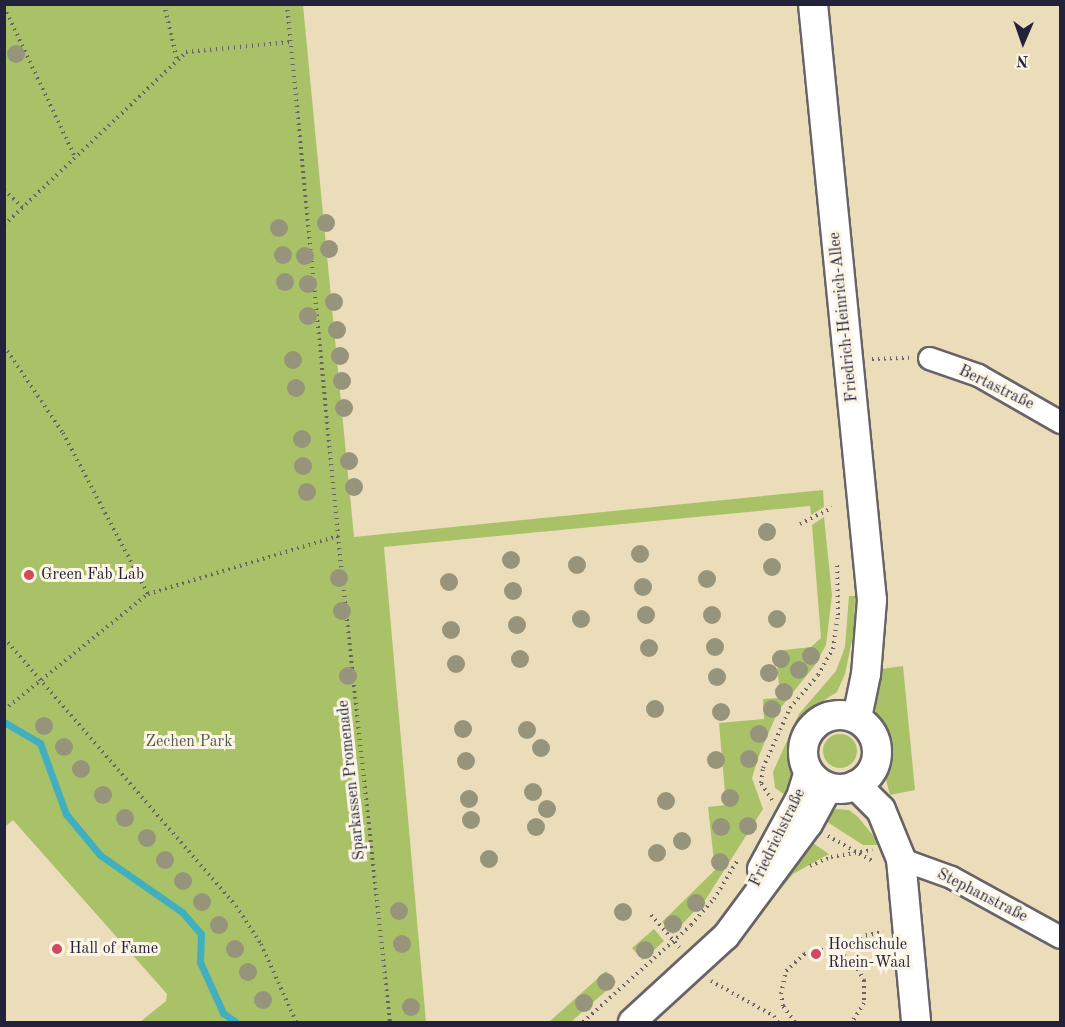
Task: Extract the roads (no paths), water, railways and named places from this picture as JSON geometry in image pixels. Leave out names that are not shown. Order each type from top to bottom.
[{"type":"main road","name":"Friedrich-Heinrich-Allee","points":[[813,4],[870,570],[871,630],[845,717]]},
{"type":"main road","points":[[831,781],[870,772],[877,753],[872,733],[845,717],[812,726],[806,736],[803,760],[831,781],[890,824],[889,860],[916,1023]]},
{"type":"street","name":"Bertastraße","points":[[929,358],[978,375],[1060,422]]},
{"type":"street","name":"Friedrichstraße","points":[[632,1023],[714,949],[746,906],[766,858],[800,796],[831,781]]},
{"type":"street","name":"Stephanstraße","points":[[889,860],[951,877],[1060,937]]},
{"type":"waterway","points":[[4,722],[40,743],[66,814],[100,855],[182,912],[201,934],[200,962],[223,1013],[236,1022]]},
{"type":"place","name":"Green Fab Lab","points":[[29,575]]},
{"type":"place","name":"Hall of Fame","points":[[57,949]]},
{"type":"place","name":"Hochschule Rhein-Waal","points":[[816,954]]},
{"type":"park label","name":"Zechen Park","points":[[189,742]]}]
